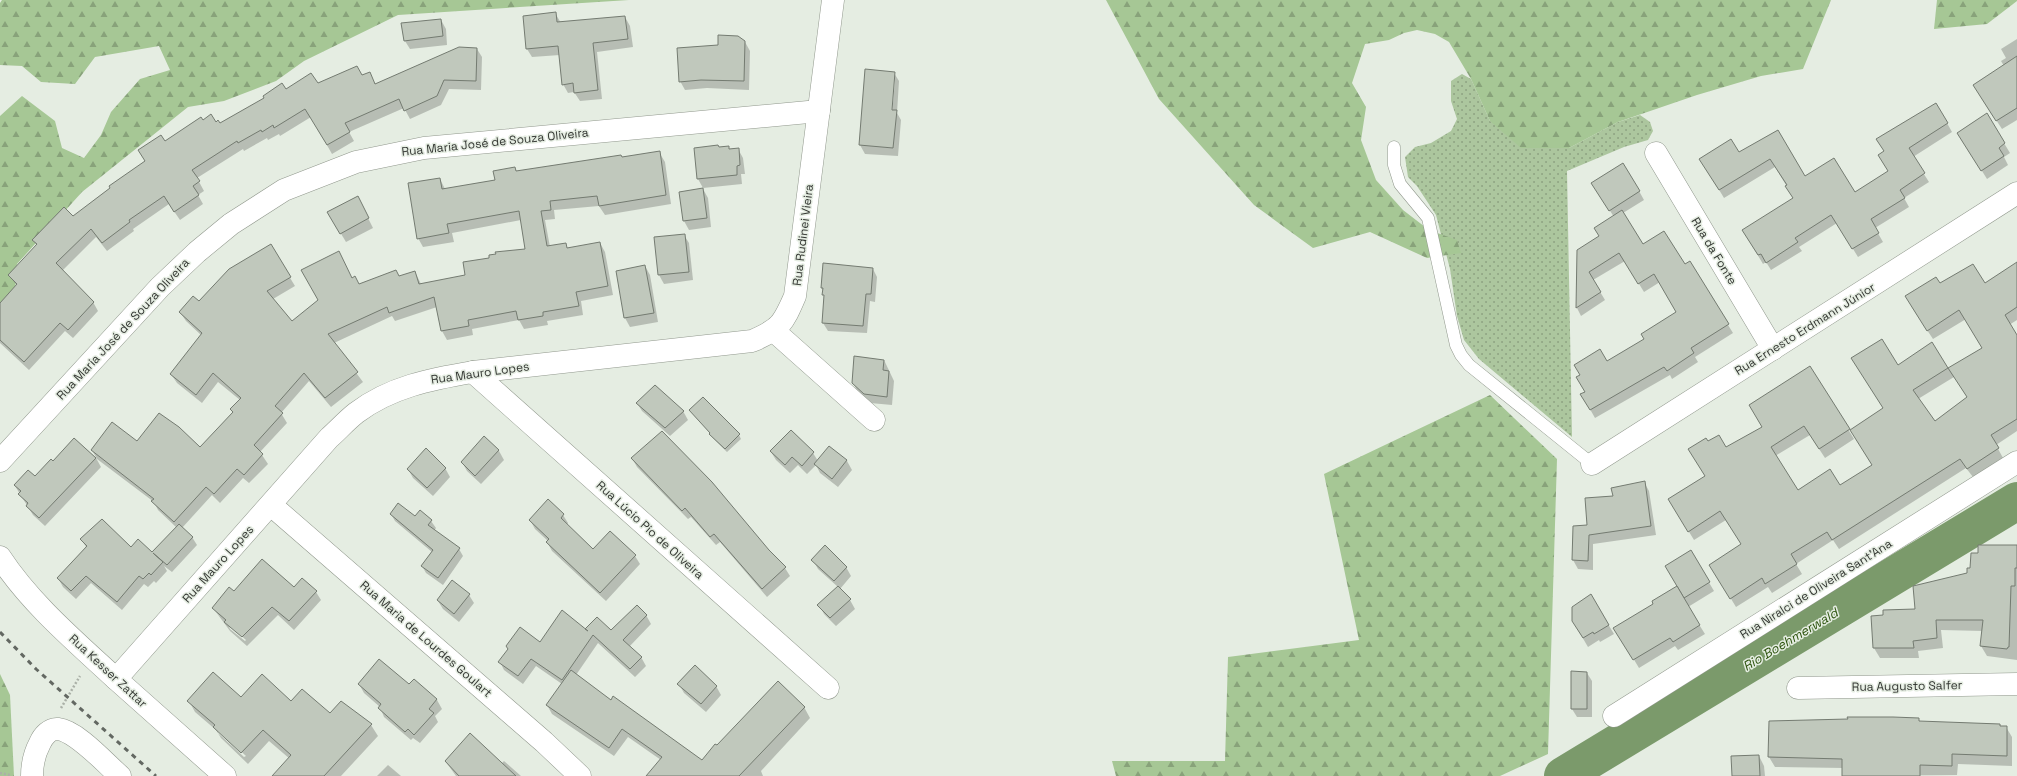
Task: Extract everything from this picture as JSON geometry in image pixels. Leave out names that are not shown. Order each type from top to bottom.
[{"type":"street","name":"Rua Rudinei Vieira","points":[[774,331],[787,314],[795,296],[833,0]]},
{"type":"street","name":"Rua Maria José de Souza Oliveira","points":[[0,461],[160,287],[197,252],[231,224],[284,190],[356,162],[424,148],[819,111]]},
{"type":"street","name":"Rua da Fonte","points":[[1656,153],[1773,349]]},
{"type":"street","name":"Rua Ernesto Erdmann Júnior","points":[[1592,464],[2017,194]]},
{"type":"street","name":"Rua Mauro Lopes","points":[[116,679],[329,438],[355,414],[376,399],[399,389],[430,379],[473,372],[752,341],[774,331]]},
{"type":"street","points":[[774,331],[874,420]]},
{"type":"street","name":"Rua Lúcio Pio de Oliveira","points":[[473,372],[828,688]]},
{"type":"street","name":"Rua Niralci de Oliveira Sant'Ana","points":[[1614,716],[2017,462]]},
{"type":"street","name":"Rua Maria de Lourdes Goulart","points":[[271,505],[544,742],[580,776]]},
{"type":"street","name":"Rua Kesser Zattar","points":[[0,557],[9,571],[50,616],[92,657],[225,776]]},
{"type":"street","name":"Rua Augusto Salfer","points":[[1798,688],[2017,684]]},
{"type":"street","points":[[32,776],[35,752],[42,739],[49,730],[58,729],[78,739],[120,776]]},
{"type":"lane","points":[[1394,147],[1394,165],[1400,184],[1428,218],[1456,345],[1461,355],[1470,365],[1592,464]]},
{"type":"path","points":[[49,730],[66,697],[92,657]]},
{"type":"path","points":[[0,773],[11,776]]},
{"type":"green space","points":[[2,0],[629,0],[398,15],[304,61],[276,81],[224,101],[188,107],[82,192],[17,264],[15,290],[0,311],[0,116],[22,96],[55,121],[62,148],[84,158],[101,135],[111,112],[140,79],[170,70],[159,46],[95,57],[75,84],[41,82],[22,66],[0,65],[0,3]]},
{"type":"green space","points":[[1106,0],[1831,0],[1803,69],[1761,76],[1697,95],[1618,122],[1569,148],[1521,148],[1490,121],[1471,79],[1449,42],[1435,34],[1417,30],[1404,33],[1389,40],[1365,44],[1352,83],[1366,107],[1361,140],[1376,180],[1403,210],[1429,230],[1457,240],[1461,253],[1427,258],[1370,232],[1313,248],[1254,205],[1159,99]]},
{"type":"green space","points":[[1937,0],[2017,1],[1987,24],[1934,29]]},
{"type":"green space","points":[[1462,74],[1471,79],[1490,121],[1569,148],[1618,122],[1640,115],[1650,122],[1653,131],[1648,140],[1624,147],[1567,171],[1572,437],[1479,359],[1464,340],[1457,316],[1450,269],[1436,215],[1417,186],[1408,177],[1405,157],[1415,147],[1431,143],[1451,131],[1457,119],[1451,101],[1451,81]]},
{"type":"green space","points":[[1490,395],[1557,459],[1548,754],[1500,776],[1116,776],[1112,761],[1225,761],[1228,657],[1359,640],[1324,474]]},
{"type":"green space","points":[[0,674],[10,695],[14,776],[0,776]]},
{"type":"building","points":[[556,12],[557,22],[625,16],[628,39],[593,43],[598,90],[574,93],[573,83],[562,85],[558,46],[526,49],[523,16]]},
{"type":"building","points":[[441,19],[443,36],[404,41],[401,23]]},
{"type":"building","points":[[718,35],[738,36],[745,41],[744,81],[701,80],[679,82],[677,48],[718,45]]},
{"type":"building","points":[[459,47],[477,48],[476,81],[444,80],[437,96],[404,111],[399,99],[345,123],[350,132],[327,145],[305,109],[274,128],[273,125],[238,143],[237,141],[192,170],[200,181],[193,186],[199,195],[174,212],[164,196],[129,220],[130,222],[102,243],[91,229],[56,263],[94,302],[68,330],[60,323],[24,362],[0,340],[0,303],[17,284],[8,275],[37,244],[32,240],[64,207],[73,216],[110,188],[109,186],[145,161],[138,150],[161,135],[165,141],[201,117],[203,120],[211,114],[216,122],[218,120],[220,123],[264,98],[263,96],[282,83],[286,89],[311,73],[318,83],[357,66],[362,75],[370,72],[375,84]]},
{"type":"building","points":[[2017,56],[2017,108],[1996,121],[1973,85]]},
{"type":"building","points":[[865,69],[895,72],[892,110],[897,110],[893,148],[859,145]]},
{"type":"building","points":[[1936,103],[1948,123],[1909,148],[1925,173],[1900,190],[1905,198],[1871,219],[1879,233],[1852,249],[1831,215],[1795,238],[1798,242],[1766,263],[1761,254],[1758,255],[1742,230],[1793,198],[1785,186],[1787,185],[1770,159],[1719,190],[1699,159],[1731,139],[1739,152],[1778,130],[1805,176],[1834,158],[1855,192],[1888,171],[1878,155],[1884,151],[1876,139]]},
{"type":"building","points":[[1987,113],[2005,143],[1999,148],[2004,156],[1981,171],[1957,133]]},
{"type":"building","points":[[718,145],[719,147],[729,146],[729,149],[739,148],[740,165],[737,166],[737,175],[697,179],[694,148]]},
{"type":"building","points":[[660,151],[666,195],[599,206],[597,196],[550,201],[551,210],[541,211],[547,246],[566,243],[567,248],[600,242],[608,286],[576,292],[579,306],[543,312],[543,316],[518,320],[516,311],[468,320],[469,326],[441,331],[434,297],[389,313],[387,307],[328,334],[358,372],[325,398],[304,373],[275,406],[283,413],[254,445],[263,454],[244,475],[237,469],[214,494],[206,487],[174,522],[151,501],[154,499],[91,450],[112,422],[137,441],[159,413],[179,427],[200,447],[233,412],[230,409],[241,398],[213,373],[196,395],[170,374],[202,333],[179,312],[193,296],[199,301],[229,269],[271,244],[291,277],[267,291],[292,321],[318,300],[301,270],[339,251],[352,278],[355,276],[359,284],[396,270],[399,276],[415,271],[419,284],[465,275],[463,262],[489,258],[489,255],[496,254],[495,252],[525,249],[519,211],[447,224],[449,233],[417,239],[408,183],[440,178],[442,189],[495,180],[493,171],[515,167],[516,171],[621,155],[622,157]]},
{"type":"building","points":[[1623,163],[1640,191],[1609,211],[1591,183]]},
{"type":"building","points":[[703,188],[707,218],[683,221],[679,192]]},
{"type":"building","points":[[358,196],[369,218],[340,234],[327,212]]},
{"type":"building","points":[[1622,210],[1643,244],[1664,231],[1685,264],[1690,261],[1729,324],[1691,348],[1694,353],[1667,371],[1664,367],[1590,410],[1580,394],[1585,392],[1576,377],[1580,375],[1574,365],[1600,349],[1607,361],[1644,339],[1641,334],[1676,312],[1654,274],[1638,284],[1619,253],[1589,272],[1601,292],[1576,308],[1577,250],[1599,236],[1594,228]]},
{"type":"building","points":[[685,234],[689,272],[658,275],[654,237]]},
{"type":"building","points":[[2017,262],[2017,307],[2005,315],[2017,335],[2017,419],[1991,435],[1999,448],[1967,469],[1960,459],[1832,540],[1827,532],[1791,554],[1797,564],[1765,584],[1762,578],[1730,599],[1709,565],[1741,544],[1720,511],[1688,532],[1668,499],[1705,476],[1688,449],[1706,438],[1708,441],[1719,435],[1726,447],[1762,427],[1749,405],[1810,366],[1850,429],[1819,449],[1804,426],[1771,447],[1798,490],[1830,469],[1840,485],[1872,465],[1850,430],[1883,408],[1851,358],[1882,339],[1898,365],[1932,342],[1948,368],[1982,348],[1959,310],[1927,331],[1905,296],[1936,277],[1940,283],[1973,264],[1985,283]],"holes":[[[1948,368],[1967,397],[1935,421],[1913,390]]]},
{"type":"building","points":[[823,263],[873,268],[871,294],[866,294],[863,326],[822,323],[824,295],[822,295],[823,288],[821,288]]},
{"type":"building","points":[[645,265],[654,313],[624,318],[616,271]]},
{"type":"building","points":[[854,356],[884,360],[883,370],[889,371],[887,397],[864,394],[852,383]]},
{"type":"building","points":[[655,385],[684,411],[665,428],[636,403]]},
{"type":"building","points":[[703,397],[740,434],[725,449],[709,434],[710,433],[689,410]]},
{"type":"building","points":[[791,430],[814,452],[802,466],[792,457],[785,465],[770,451]]},
{"type":"building","points":[[662,431],[712,482],[769,550],[786,567],[762,589],[714,534],[710,537],[685,508],[682,511],[631,458]]},
{"type":"building","points":[[484,436],[499,450],[475,476],[461,462]]},
{"type":"building","points":[[74,438],[96,458],[39,518],[26,506],[28,503],[18,494],[21,491],[14,485],[28,470],[35,476],[51,459],[53,461]]},
{"type":"building","points":[[829,446],[847,460],[832,479],[814,464]]},
{"type":"building","points":[[426,448],[446,468],[427,488],[407,469]]},
{"type":"building","points":[[1645,481],[1651,526],[1589,535],[1588,561],[1572,560],[1573,526],[1587,525],[1585,498],[1613,496],[1611,488]]},
{"type":"building","points":[[548,499],[564,514],[561,518],[593,549],[610,531],[636,555],[600,593],[546,542],[549,539],[529,520]]},
{"type":"building","points":[[398,503],[415,516],[420,510],[432,520],[428,525],[460,548],[438,578],[421,566],[433,550],[390,514]]},
{"type":"building","points":[[102,519],[131,547],[138,539],[152,552],[179,524],[193,537],[167,565],[153,553],[163,562],[151,575],[149,573],[143,579],[139,576],[117,602],[86,576],[71,591],[57,578],[87,546],[80,539]]},
{"type":"building","points":[[825,545],[847,567],[834,581],[811,560]]},
{"type":"building","points":[[1978,545],[2017,545],[2017,568],[2015,568],[2015,586],[2011,586],[2009,647],[2007,649],[1980,646],[1983,620],[1936,620],[1937,638],[1913,641],[1914,648],[1873,648],[1871,616],[1883,615],[1883,610],[1915,609],[1913,586],[1967,573],[1967,568],[1970,568],[1971,553],[1978,553]]},
{"type":"building","points":[[1691,550],[1710,582],[1684,598],[1665,566]]},
{"type":"building","points":[[262,559],[294,587],[302,578],[317,591],[289,621],[272,607],[242,637],[224,622],[226,620],[212,608],[229,587],[234,591]]},
{"type":"building","points":[[452,580],[470,594],[454,614],[437,600]]},
{"type":"building","points":[[838,586],[851,599],[830,618],[817,605]]},
{"type":"building","points":[[1677,586],[1700,625],[1673,642],[1670,638],[1633,660],[1613,628],[1653,604],[1652,601]]},
{"type":"building","points":[[1591,594],[1609,625],[1594,634],[1593,632],[1583,638],[1572,621],[1572,607]]},
{"type":"building","points":[[637,605],[647,615],[623,640],[642,657],[630,669],[593,635],[562,680],[531,659],[518,676],[498,662],[508,649],[506,646],[520,627],[540,642],[562,610],[585,629],[597,617],[611,630]]},
{"type":"building","points":[[379,659],[409,684],[414,679],[437,699],[429,709],[434,713],[414,735],[408,729],[405,732],[378,708],[381,704],[358,684]]},
{"type":"building","points":[[695,665],[717,686],[701,704],[677,684]]},
{"type":"building","points":[[571,670],[611,700],[613,696],[702,760],[715,744],[717,745],[778,681],[805,707],[739,776],[646,776],[662,757],[622,729],[609,748],[546,705]]},
{"type":"building","points":[[1571,671],[1587,672],[1587,709],[1571,709]]},
{"type":"building","points":[[213,672],[241,697],[262,674],[291,701],[302,689],[330,713],[341,701],[372,724],[324,776],[272,776],[291,755],[263,730],[241,753],[213,727],[215,725],[187,701]]},
{"type":"building","points":[[1847,717],[1919,718],[1919,721],[2000,724],[2000,726],[2007,726],[2007,756],[1952,754],[1952,766],[1920,765],[1920,776],[1842,776],[1842,759],[1768,757],[1769,721],[1848,719]]},
{"type":"building","points":[[470,733],[516,776],[459,776],[445,761]]},
{"type":"building","points":[[1759,755],[1760,776],[1732,776],[1731,756]]},
{"type":"waterway","name":"Rio Boehmerwald","points":[[1563,776],[2017,501]]},
{"type":"railway","points":[[0,632],[36,669],[156,776]]}]
